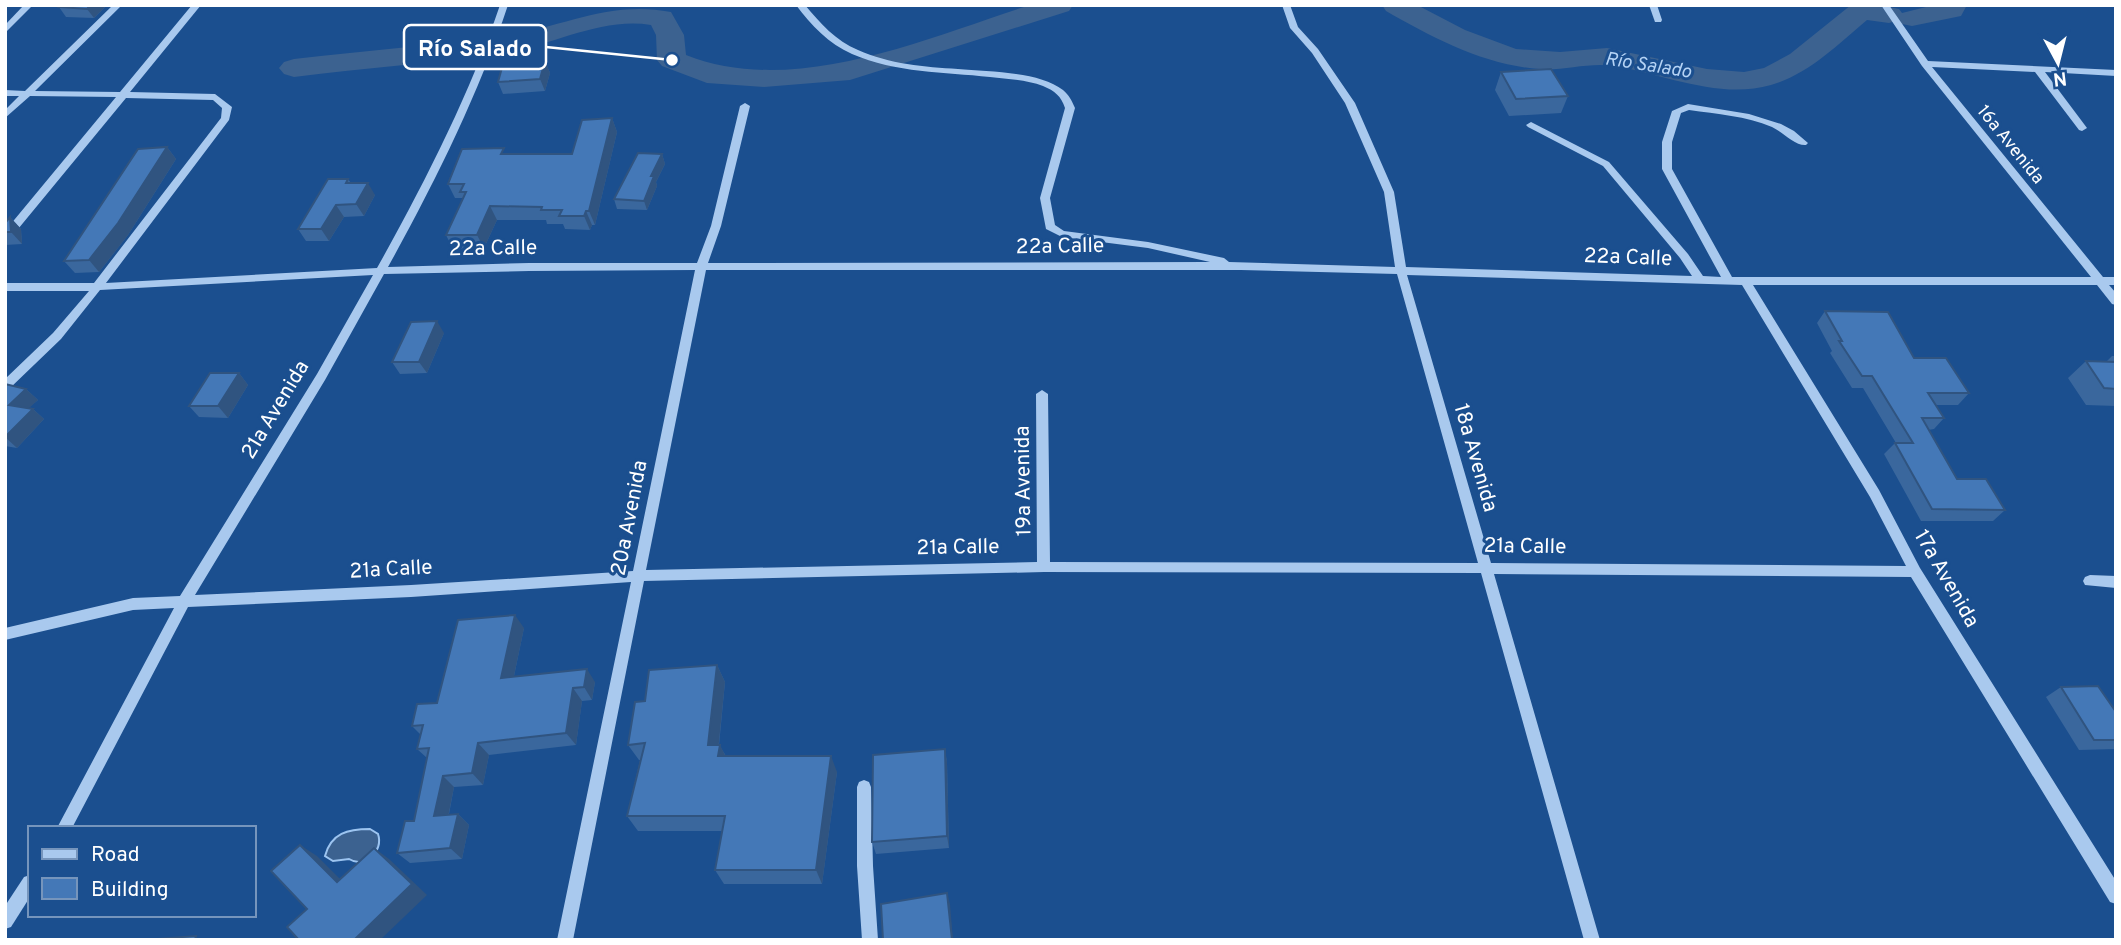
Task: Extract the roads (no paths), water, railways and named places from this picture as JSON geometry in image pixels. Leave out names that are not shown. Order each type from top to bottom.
[{"type":"street","points":[[5,30],[29,5]]},
{"type":"street","points":[[5,115],[118,5]]},
{"type":"street","points":[[5,238],[197,5]]},
{"type":"street","name":"21a Avenida","points":[[65,826],[185,600],[321,377],[418,204],[490,46],[504,5]]},
{"type":"street","points":[[800,5],[820,29],[838,44],[863,56],[899,64],[1005,76],[1053,87],[1066,96],[1070,108],[1045,198],[1050,227],[1062,234],[1169,248],[1241,266]]},
{"type":"street","name":"18a Avenida","points":[[1286,5],[1294,28],[1315,51],[1350,103],[1389,192],[1401,271],[1592,940]]},
{"type":"street","points":[[1653,5],[1658,20]]},
{"type":"street","name":"16a Avenida","points":[[1885,5],[1925,64],[2116,301]]},
{"type":"street","points":[[1925,64],[2116,72]]},
{"type":"street","points":[[2037,68],[2082,128]]},
{"type":"street","points":[[5,93],[125,93],[215,97],[227,107],[226,118],[96,287],[57,336],[5,386]]},
{"type":"street","name":"20a Avenida","points":[[565,940],[701,267],[716,226],[745,106]]},
{"type":"street","points":[[1728,280],[1667,169],[1667,142],[1677,111],[1688,107],[1774,122],[1789,130],[1803,143]]},
{"type":"street","points":[[1531,125],[1606,164],[1684,256],[1699,279]]},
{"type":"street","name":"22a Calle","points":[[5,287],[96,287],[380,271],[529,267],[1241,266],[1745,281],[2116,281]]},
{"type":"street","name":"17a Avenida","points":[[1745,281],[1875,494],[1915,572],[2116,896]]},
{"type":"street","name":"19a Avenida","points":[[1042,394],[1044,567]]},
{"type":"street","name":"21a Calle","points":[[5,634],[133,604],[411,591],[638,576],[1044,567],[1915,572]]},
{"type":"street","points":[[2090,581],[2116,582]]},
{"type":"street","points":[[864,787],[870,940]]},
{"type":"street","points":[[5,922],[28,886]]},
{"type":"water","points":[[370,829],[378,834],[379,840],[376,852],[367,860],[333,861],[325,856],[336,837],[348,831]]},
{"type":"waterway","name":"Río Salado","points":[[294,68],[510,43],[592,21],[635,14],[661,18],[670,35],[672,60],[707,74],[764,78],[840,74],[1059,5]]},
{"type":"waterway","name":"Río Salado","points":[[1396,5],[1475,45],[1516,57],[1560,61],[1607,56],[1707,78],[1744,81],[1760,79],[1788,68],[1814,51],[1861,11],[1889,15]]},
{"type":"waterway","name":"Río Salado","points":[[1912,18],[1951,10],[1953,5]]},
{"type":"place","name":"Río Salado","points":[[672,60]]}]
